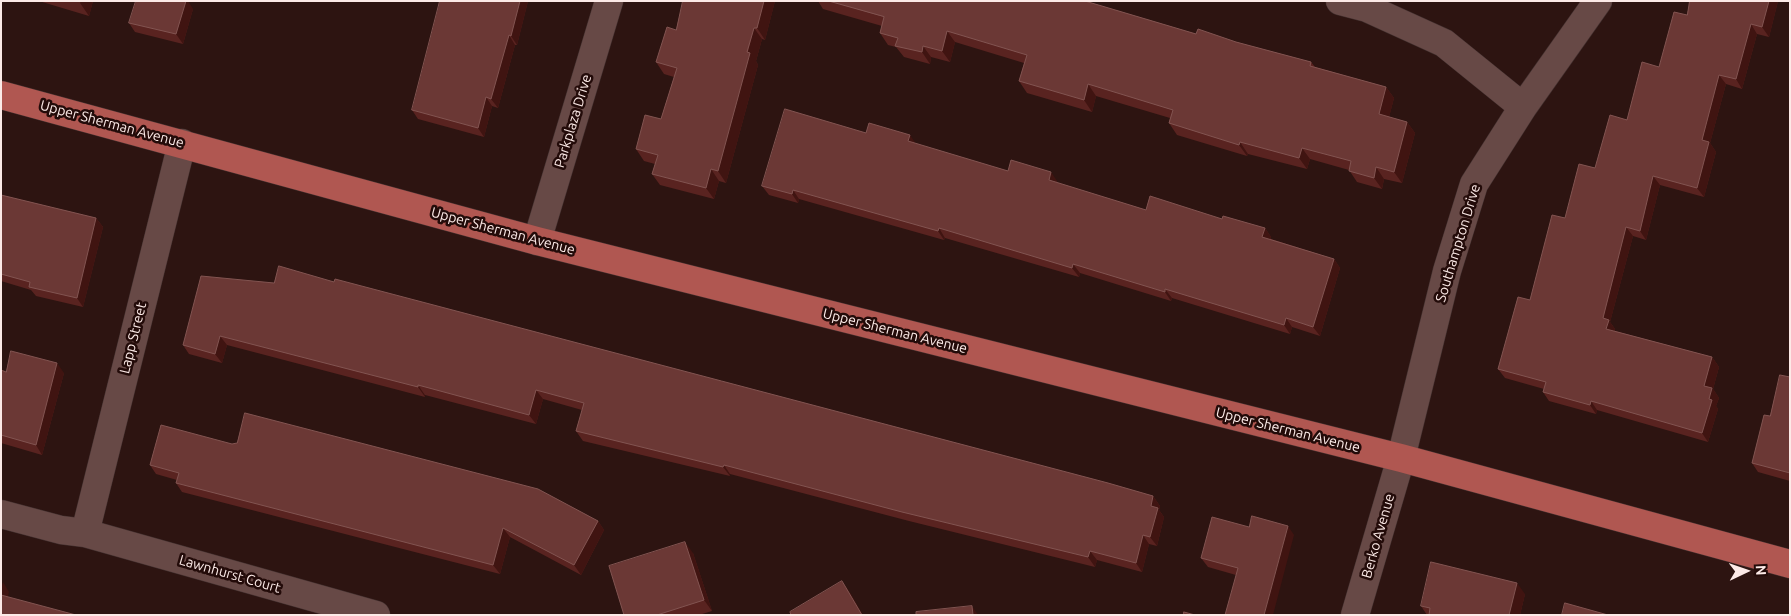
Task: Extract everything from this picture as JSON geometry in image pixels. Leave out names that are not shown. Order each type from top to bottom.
[{"type":"main road","name":"Upper Sherman Avenue","points":[[1,94],[537,241],[1401,458],[1790,564]]},
{"type":"street","name":"Parkplaza Drive","points":[[537,241],[609,1]]},
{"type":"street","points":[[1340,1],[1367,8],[1444,43],[1523,107]]},
{"type":"street","name":"Southampton Drive","points":[[1401,458],[1447,271],[1474,184],[1523,107],[1598,1]]},
{"type":"street","name":"Lapp Street","points":[[84,534],[182,143]]},
{"type":"street","name":"Berko Avenue","points":[[1355,615],[1401,458]]},
{"type":"street","name":"Lawnhurst Court","points":[[1,514],[60,530],[84,534],[376,615]]},
{"type":"building","points":[[136,1],[186,1],[176,34],[129,23]]},
{"type":"building","points":[[440,1],[520,1],[491,99],[486,97],[478,128],[412,110]]},
{"type":"building","points":[[683,1],[764,1],[757,28],[754,28],[747,52],[750,53],[718,171],[711,169],[706,188],[652,174],[658,155],[636,149],[645,115],[661,119],[677,68],[656,62],[667,27],[676,30]]},
{"type":"building","points":[[829,1],[1085,1],[1196,34],[1198,29],[1236,42],[1311,62],[1310,66],[1386,87],[1379,114],[1407,122],[1394,172],[1376,167],[1374,178],[1349,171],[1351,161],[1302,148],[1299,158],[1240,142],[1239,145],[1169,123],[1173,110],[1088,84],[1084,100],[1019,81],[1027,55],[947,31],[942,51],[923,46],[922,52],[895,46],[898,38],[880,33],[884,17]]},
{"type":"building","points":[[1690,1],[1769,1],[1762,27],[1751,24],[1736,79],[1719,75],[1702,140],[1709,142],[1697,188],[1653,176],[1640,231],[1626,227],[1603,318],[1609,320],[1606,329],[1712,357],[1704,386],[1712,388],[1709,399],[1712,400],[1702,433],[1591,401],[1590,405],[1543,392],[1546,382],[1498,369],[1518,297],[1530,300],[1552,215],[1565,218],[1579,164],[1595,168],[1610,115],[1627,120],[1642,62],[1659,67],[1674,12],[1687,15]]},
{"type":"building","points":[[785,109],[866,133],[869,123],[910,135],[908,141],[1008,171],[1011,160],[1051,172],[1049,180],[1146,210],[1150,196],[1222,219],[1223,216],[1265,228],[1262,237],[1334,259],[1313,327],[1286,318],[1284,325],[1165,289],[1165,292],[1073,264],[1072,268],[939,228],[938,231],[793,190],[792,194],[762,186]]},
{"type":"building","points":[[1,195],[96,218],[77,298],[29,287],[30,282],[1,274]]},
{"type":"building","points":[[279,266],[334,282],[335,279],[1153,496],[1151,506],[1158,508],[1150,537],[1143,535],[1136,563],[1090,551],[1088,557],[902,512],[724,465],[723,467],[576,431],[584,403],[536,390],[529,415],[418,385],[418,387],[220,336],[215,354],[183,345],[201,276],[274,283]]},
{"type":"building","points":[[11,351],[57,363],[36,445],[1,435],[1,370],[6,372]]},
{"type":"building","points":[[1780,375],[1790,377],[1790,473],[1752,463],[1764,415],[1770,416]]},
{"type":"building","points":[[245,413],[538,489],[598,521],[574,565],[503,528],[493,565],[176,483],[179,473],[150,465],[161,425],[232,444],[237,443]]},
{"type":"building","points":[[1252,516],[1288,526],[1264,615],[1225,615],[1238,568],[1201,558],[1212,517],[1249,527]]},
{"type":"building","points":[[685,542],[704,600],[657,615],[624,615],[609,566]]},
{"type":"building","points":[[1431,562],[1517,583],[1509,615],[1429,615],[1430,608],[1421,606]]},
{"type":"building","points":[[842,581],[862,615],[791,615],[790,612]]},
{"type":"building","points":[[1,595],[76,615],[1,615]]},
{"type":"building","points":[[1565,603],[1608,615],[1562,615]]},
{"type":"building","points":[[972,606],[973,615],[916,615],[916,612]]},
{"type":"building","points":[[1184,612],[1195,615],[1184,615]]}]
